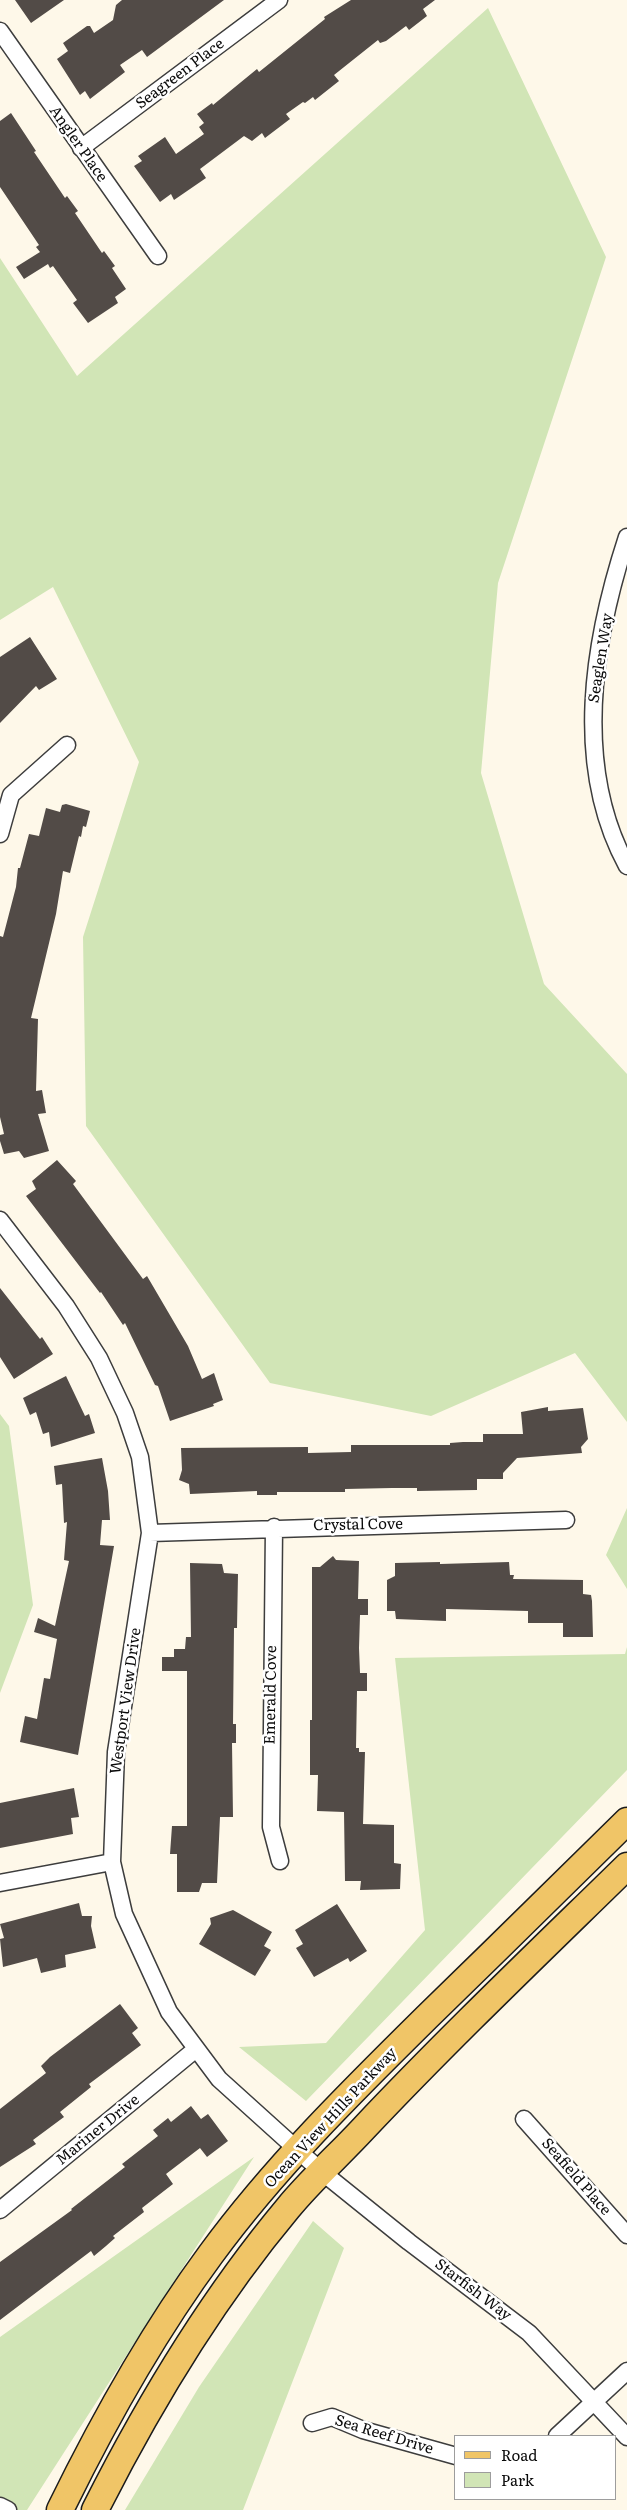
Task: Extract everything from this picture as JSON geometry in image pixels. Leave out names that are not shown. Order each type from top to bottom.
[{"type":"main road","name":"Ocean View Hills Parkway","points":[[95,2510],[131,2439],[186,2346],[288,2208],[309,2160],[389,2055],[627,1821]]},
{"type":"main road","name":"Ocean View Hills Parkway","points":[[60,2510],[90,2449],[141,2356],[212,2253],[309,2160],[426,2062],[627,1866]]},
{"type":"street","name":"Seagreen Place","points":[[81,148],[279,0]]},
{"type":"street","name":"Angler Place","points":[[0,31],[158,256]]},
{"type":"street","name":"Seaglen Way","points":[[627,537],[621,576],[594,686],[593,742],[599,796],[627,866]]},
{"type":"street","points":[[0,834],[10,795],[67,745]]},
{"type":"street","name":"Westport View Drive","points":[[0,1220],[80,1326],[115,1390],[140,1457],[150,1533],[116,1752],[112,1862],[124,1914],[169,2012],[196,2049],[219,2079],[309,2160]]},
{"type":"street","name":"Crystal Cove","points":[[150,1533],[566,1520]]},
{"type":"street","name":"Emerald Cove","points":[[274,1528],[271,1827],[280,1861]]},
{"type":"street","points":[[0,1883],[112,1862]]},
{"type":"street","name":"Mariner Drive","points":[[0,2210],[196,2049]]},
{"type":"street","name":"Seafield Place","points":[[524,2119],[627,2235]]},
{"type":"street","name":"Starfish Way","points":[[309,2160],[409,2242],[529,2333],[627,2437]]},
{"type":"street","points":[[558,2435],[627,2371]]},
{"type":"street","name":"Sea Reef Drive","points":[[312,2424],[332,2417],[363,2430],[454,2455]]},
{"type":"street","points":[[0,2506],[8,2510]]},
{"type":"green space","points":[[488,8],[606,257],[498,583],[481,773],[544,984],[627,1074],[627,1422],[575,1353],[431,1416],[270,1383],[86,1126],[83,937],[139,762],[53,587],[0,620],[0,258],[77,376]]},
{"type":"green space","points":[[0,1414],[9,1426],[33,1605],[0,1693]]},
{"type":"green space","points":[[627,1508],[627,1589],[606,1555]]},
{"type":"green space","points":[[627,1647],[627,1770],[306,2101],[239,2047],[326,2043],[425,1930],[395,1658],[625,1654]]},
{"type":"green space","points":[[254,2157],[27,2510],[0,2510],[0,2337]]},
{"type":"green space","points":[[313,2221],[344,2248],[243,2510],[125,2510],[199,2387]]},
{"type":"building","points":[[15,0],[64,0],[31,23]]},
{"type":"building","points":[[122,0],[224,0],[147,57],[142,50],[120,65],[125,72],[90,99],[85,91],[80,95],[57,59],[68,51],[63,43],[87,26],[90,26],[94,33],[113,20],[116,5]]},
{"type":"building","points":[[351,0],[435,0],[423,9],[427,16],[409,30],[406,26],[386,41],[380,43],[378,40],[334,75],[339,81],[315,100],[313,97],[286,114],[290,119],[265,138],[262,133],[252,141],[244,136],[200,169],[206,178],[174,200],[171,194],[160,202],[134,166],[142,161],[138,156],[165,137],[176,154],[204,134],[199,127],[204,123],[197,114],[212,103],[213,105],[257,69],[259,72],[325,19],[324,17]]},
{"type":"building","points":[[11,113],[65,198],[67,196],[78,211],[75,213],[102,253],[104,251],[115,266],[112,268],[126,289],[115,297],[118,303],[88,323],[73,303],[77,300],[53,266],[50,268],[48,264],[24,279],[16,267],[40,252],[36,247],[39,245],[0,187],[0,121]]},
{"type":"building","points":[[30,637],[57,679],[39,690],[36,686],[0,723],[0,657]]},
{"type":"building","points":[[66,804],[90,811],[86,827],[83,826],[81,837],[79,836],[70,873],[63,871],[56,914],[31,1018],[38,1019],[36,1091],[42,1090],[46,1113],[38,1114],[49,1151],[24,1158],[19,1151],[4,1154],[0,1141],[0,1135],[4,1134],[0,1117],[0,936],[3,937],[16,887],[18,868],[20,868],[29,834],[39,836],[46,808],[60,812],[62,805]]},
{"type":"building","points":[[57,1160],[76,1181],[73,1184],[143,1279],[147,1276],[188,1346],[202,1379],[214,1373],[223,1400],[213,1404],[214,1406],[170,1421],[158,1386],[155,1385],[125,1323],[123,1325],[101,1292],[26,1196],[36,1189],[32,1181]]},
{"type":"building","points":[[0,1288],[40,1339],[42,1337],[53,1354],[14,1379],[0,1357]]},
{"type":"building","points":[[66,1376],[85,1416],[89,1414],[95,1433],[51,1447],[49,1432],[43,1434],[36,1412],[30,1415],[23,1398]]},
{"type":"building","points":[[548,1407],[548,1411],[583,1408],[588,1439],[581,1447],[582,1453],[517,1458],[503,1473],[503,1479],[477,1479],[477,1490],[417,1491],[417,1488],[392,1488],[345,1489],[345,1492],[277,1492],[277,1495],[257,1495],[257,1491],[190,1494],[189,1484],[179,1480],[182,1470],[181,1448],[308,1447],[308,1453],[351,1452],[351,1445],[450,1445],[450,1443],[483,1442],[483,1434],[523,1434],[521,1412]]},
{"type":"building","points":[[102,1458],[108,1491],[110,1520],[102,1520],[100,1545],[114,1546],[78,1755],[20,1742],[25,1716],[37,1719],[44,1678],[50,1679],[57,1639],[34,1632],[38,1618],[55,1626],[69,1561],[64,1560],[67,1522],[64,1523],[62,1484],[56,1485],[54,1466]]},
{"type":"building","points":[[333,1556],[336,1560],[359,1561],[358,1599],[368,1599],[368,1615],[360,1615],[359,1648],[360,1673],[367,1673],[367,1691],[357,1691],[356,1748],[359,1748],[359,1752],[365,1752],[363,1824],[394,1825],[394,1863],[401,1864],[400,1889],[360,1890],[361,1881],[345,1881],[344,1812],[317,1811],[318,1775],[310,1775],[312,1567],[320,1567]]},
{"type":"building","points":[[440,1562],[440,1564],[509,1562],[510,1575],[514,1575],[513,1579],[583,1580],[583,1594],[591,1595],[593,1637],[563,1637],[563,1623],[528,1623],[528,1611],[446,1609],[446,1621],[396,1619],[395,1611],[387,1611],[387,1580],[395,1576],[395,1563]]},
{"type":"building","points":[[190,1563],[222,1564],[224,1573],[238,1574],[237,1628],[234,1628],[233,1724],[236,1724],[236,1743],[232,1743],[233,1817],[220,1817],[217,1883],[202,1883],[199,1892],[177,1892],[177,1854],[170,1854],[172,1826],[187,1826],[187,1671],[162,1671],[162,1657],[174,1657],[174,1649],[185,1649],[186,1637],[191,1637]]},
{"type":"building","points":[[74,1788],[79,1817],[71,1818],[73,1834],[0,1848],[0,1803]]},
{"type":"building","points":[[79,1903],[82,1916],[92,1916],[91,1926],[96,1948],[65,1955],[66,1967],[41,1973],[37,1958],[3,1967],[0,1939],[4,1938],[0,1924]]},
{"type":"building","points":[[337,1904],[367,1951],[350,1962],[348,1958],[314,1977],[296,1948],[303,1944],[295,1930]]},
{"type":"building","points":[[233,1910],[272,1932],[264,1946],[271,1950],[255,1976],[199,1944],[211,1924],[210,1918]]},
{"type":"building","points":[[120,2004],[138,2028],[132,2033],[141,2045],[89,2084],[91,2087],[60,2112],[64,2117],[33,2140],[36,2144],[0,2167],[0,2109],[46,2073],[41,2066],[50,2057]]},
{"type":"building","points":[[191,2106],[201,2119],[208,2114],[228,2141],[207,2157],[200,2148],[166,2174],[173,2184],[142,2208],[144,2212],[113,2236],[115,2238],[106,2246],[94,2256],[91,2251],[0,2320],[0,2262],[72,2210],[125,2167],[122,2164],[158,2136],[153,2130],[168,2118],[171,2122]]}]
